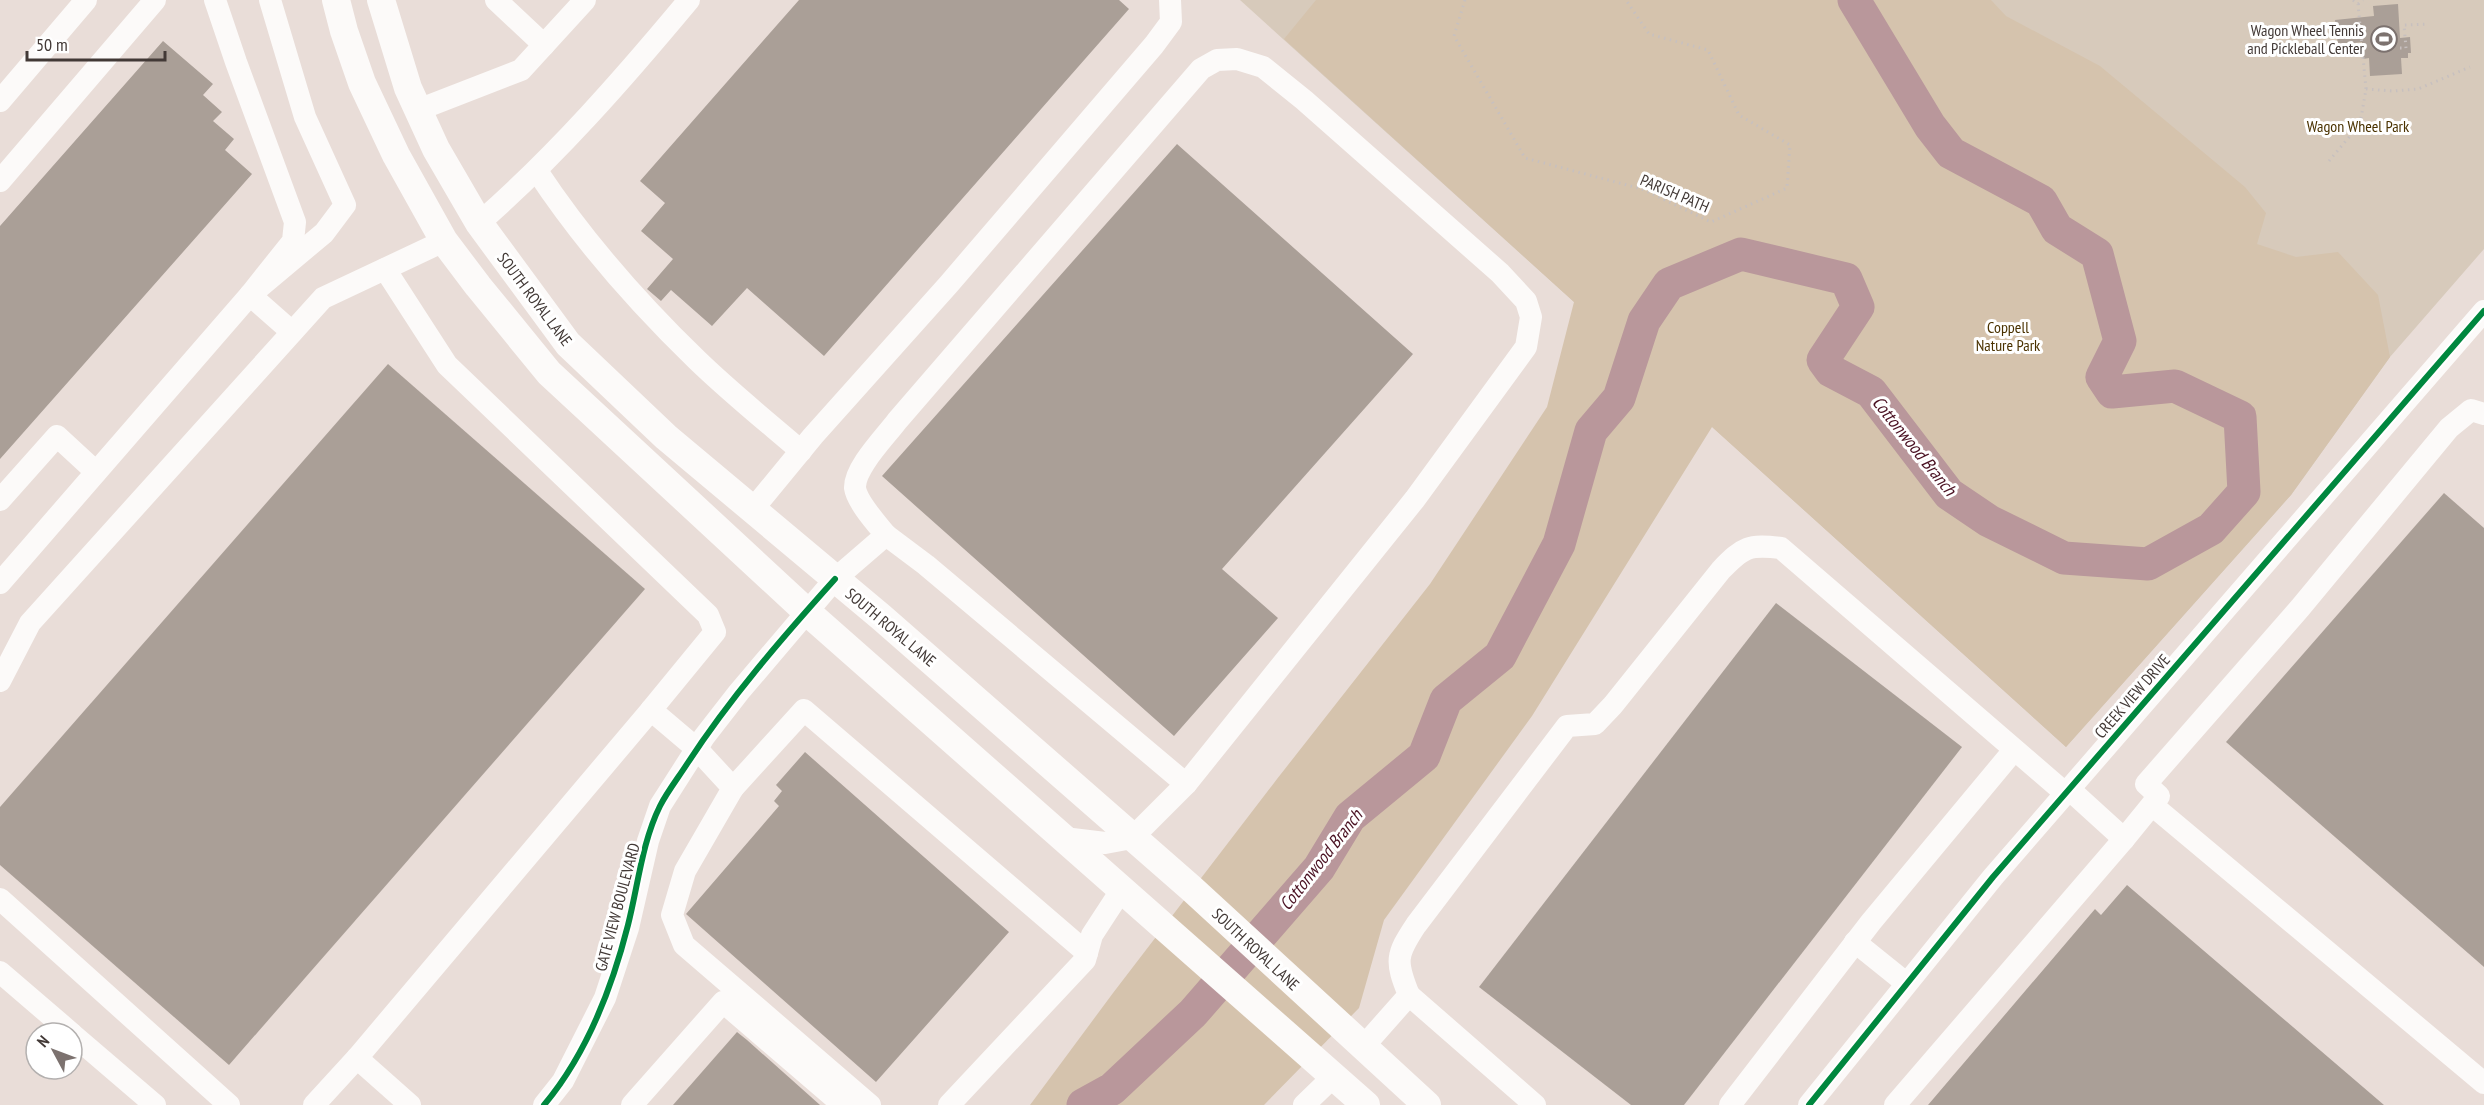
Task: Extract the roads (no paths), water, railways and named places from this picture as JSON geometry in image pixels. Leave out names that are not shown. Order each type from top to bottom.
[{"type":"main road","name":"SOUTH ROYAL LANE","points":[[336,0],[362,83],[396,154],[444,241],[549,373],[806,611],[1366,1105]]},
{"type":"main road","name":"SOUTH ROYAL LANE","points":[[381,0],[408,88],[436,149],[479,223],[568,344],[666,437],[881,617],[1192,890],[1423,1102]]},
{"type":"main road","points":[[444,241],[479,223]]},
{"type":"main road","points":[[1334,1076],[1356,1071],[1380,1075],[1423,1102]]},
{"type":"street","points":[[0,101],[86,0]]},
{"type":"street","points":[[0,181],[155,0]]},
{"type":"street","points":[[0,583],[250,295],[293,241],[295,222],[236,62],[216,0]]},
{"type":"street","points":[[250,295],[324,233],[345,205],[305,117],[270,0]]},
{"type":"street","points":[[496,0],[544,45]]},
{"type":"street","points":[[418,110],[521,70],[585,0]]},
{"type":"street","points":[[479,223],[537,171],[640,58],[689,0]]},
{"type":"street","points":[[753,509],[1154,45],[1170,22],[1170,0]]},
{"type":"street","points":[[1064,838],[1105,843],[1132,838],[1186,784],[1415,499],[1526,347],[1531,316],[1526,301],[1500,273],[1304,100],[1263,67],[1237,59],[1217,60],[1201,69],[897,421],[859,470],[855,488],[864,507],[886,535],[926,565],[1186,784]]},
{"type":"street","points":[[537,171],[617,277],[697,360],[801,451]]},
{"type":"street","points":[[0,681],[30,623],[323,298],[444,241]]},
{"type":"street","points":[[314,1105],[357,1058],[715,632],[708,615],[447,365],[385,269]]},
{"type":"street","points":[[250,295],[292,332]]},
{"type":"street","name":"CREEK VIEW DRIVE","points":[[1809,1105],[1993,877],[2484,311]]},
{"type":"street","points":[[1894,1105],[2152,805],[2159,796],[2146,784],[2300,608],[2449,428],[2471,410],[2484,414]]},
{"type":"street","points":[[0,500],[57,436],[96,472]]},
{"type":"street","name":"GATE VIEW BOULEVARD","points":[[548,1104],[563,1081],[606,998],[628,927],[648,841],[660,806],[697,749],[739,692],[806,611],[835,579],[886,535]]},
{"type":"street","points":[[1535,1105],[1409,994],[1399,971],[1401,949],[1416,925],[1567,726],[1595,724],[1738,552],[1759,545],[1781,548],[2014,750],[2124,838]]},
{"type":"street","points":[[651,710],[697,749],[733,788]]},
{"type":"street","points":[[870,1105],[684,945],[672,915],[685,872],[733,788],[804,710],[1087,953]]},
{"type":"street","points":[[1730,1105],[1856,942],[2014,750]]},
{"type":"street","points":[[2152,805],[2484,1083]]},
{"type":"street","points":[[949,1105],[1085,960],[1092,935],[1122,889]]},
{"type":"street","points":[[0,899],[229,1105]]},
{"type":"street","points":[[1856,942],[1906,983]]},
{"type":"street","points":[[0,972],[56,1021]]},
{"type":"street","points":[[1363,1047],[1409,994]]},
{"type":"street","points":[[632,1105],[723,1002],[843,1105]]},
{"type":"street","points":[[84,1045],[155,1105]]},
{"type":"street","points":[[357,1058],[410,1105]]},
{"type":"street","points":[[1304,1105],[1334,1076]]},
{"type":"waterway","name":"Cottonwood Branch","points":[[1083,1105],[1112,1089],[1193,1013],[1319,868],[1350,817],[1424,756],[1446,700],[1500,656],[1559,544],[1591,431],[1619,398],[1644,321],[1669,284],[1741,254],[1846,279],[1858,307],[1823,360],[1831,371],[1871,392],[1949,494],[1989,521],[2064,558],[2148,564],[2211,529],[2244,492],[2240,417],[2175,386],[2112,392],[2102,377],[2120,341],[2097,254],[2057,229],[2041,201],[1951,153],[1930,126],[1854,0]]},
{"type":"place","name":"Wagon Wheel Tennis and Pickleball Center","points":[[2384,39]]},
{"type":"park label","name":"Wagon Wheel Park","points":[[2358,126]]},
{"type":"park label","name":"Coppell Nature Park","points":[[2008,336]]}]
